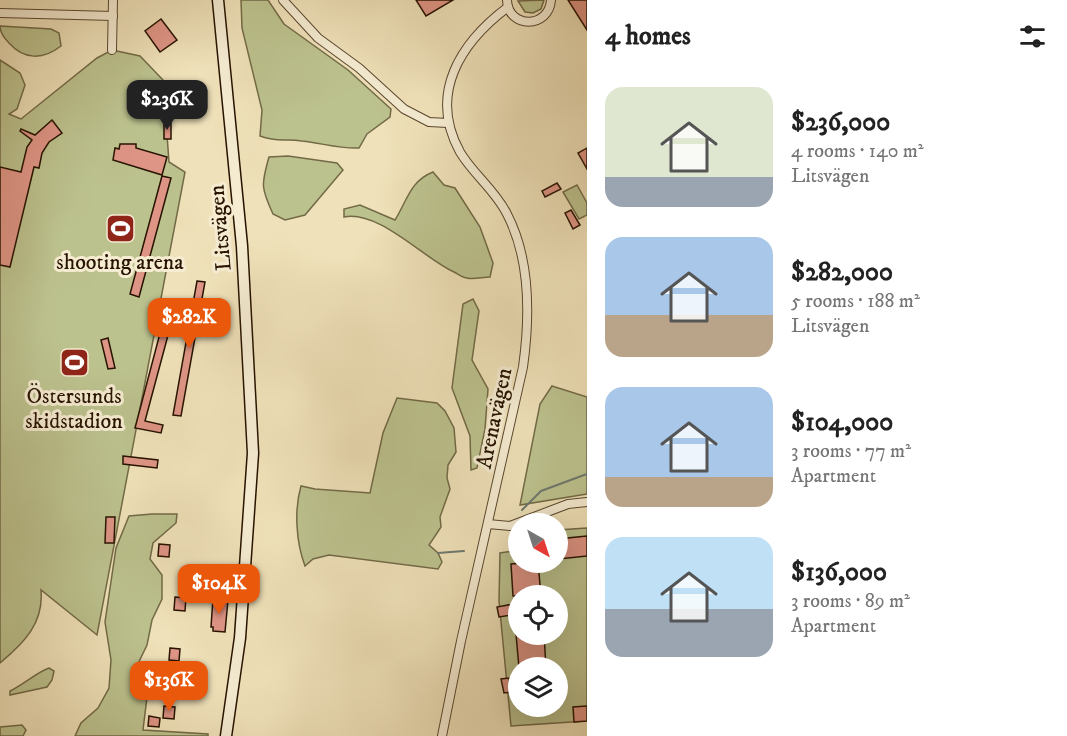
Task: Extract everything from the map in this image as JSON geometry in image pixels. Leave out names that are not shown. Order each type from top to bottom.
[{"type":"main road","name":"Litsvägen","points":[[218,0],[242,246],[253,453],[240,638],[226,736]]},
{"type":"street","points":[[112,50],[113,0]]},
{"type":"street","points":[[283,0],[318,38],[360,68],[404,109],[429,122],[448,123]]},
{"type":"street","name":"Arenavägen","points":[[442,736],[523,366],[528,332],[528,298],[520,252],[508,214],[461,153],[448,123],[447,102],[450,79],[459,58],[478,33],[508,4],[511,14],[518,20],[532,23],[548,13],[551,0]]},
{"type":"street","points":[[0,13],[113,16]]},
{"type":"street","points":[[488,524],[510,526],[568,504],[587,502]]},
{"type":"green space","points":[[241,0],[268,0],[284,24],[348,70],[391,109],[390,117],[367,134],[359,148],[260,136],[262,110],[242,28]]},
{"type":"green space","points":[[544,0],[541,9],[533,13],[525,12],[518,1]]},
{"type":"green space","points":[[0,26],[51,29],[59,33],[61,46],[41,56],[27,55],[15,49],[7,41]]},
{"type":"green space","name":"Östersunds skidstadion","points":[[112,50],[140,56],[163,80],[169,162],[185,172],[97,635],[41,590],[39,613],[31,631],[0,663],[0,60],[20,73],[25,85],[17,109],[9,114],[21,119],[97,58]]},
{"type":"green space","points":[[288,156],[337,163],[343,170],[305,215],[285,220],[273,214],[264,192],[264,180],[269,157]]},
{"type":"green space","points":[[433,172],[444,185],[455,188],[480,227],[493,263],[490,277],[472,279],[464,277],[372,221],[358,217],[344,217],[344,209],[360,205],[395,220],[414,186]]},
{"type":"green space","points":[[577,185],[587,203],[587,215],[579,219],[563,192]]},
{"type":"green space","points":[[473,299],[479,311],[472,360],[488,389],[485,429],[477,468],[471,470],[470,436],[452,388],[463,304]]},
{"type":"green space","points":[[552,386],[587,397],[587,494],[520,505],[540,404]]},
{"type":"green space","points":[[397,398],[437,403],[445,411],[454,428],[456,452],[448,465],[447,478],[450,489],[440,517],[441,527],[429,545],[438,553],[442,562],[438,569],[329,555],[313,559],[305,566],[297,526],[297,505],[301,486],[370,493],[383,433]]},
{"type":"green space","points":[[177,514],[176,523],[153,543],[150,559],[162,575],[162,599],[152,620],[147,645],[136,668],[133,685],[147,697],[143,730],[208,734],[208,736],[75,736],[81,723],[98,708],[109,688],[111,660],[105,622],[116,548],[129,516]]},
{"type":"green space","points":[[587,528],[587,721],[511,726],[510,717],[568,717],[568,657],[508,657],[508,695],[499,601],[500,553],[508,552],[508,573],[568,573],[568,529]]},
{"type":"green space","points":[[49,668],[54,671],[47,687],[10,695],[10,691]]},
{"type":"green space","points":[[22,725],[26,730],[23,736],[0,736],[0,727]]},
{"type":"building","points":[[416,0],[453,0],[426,16]]},
{"type":"building","points":[[568,0],[587,0],[587,30]]},
{"type":"building","points":[[161,19],[177,40],[160,52],[145,31]]},
{"type":"building","points":[[52,120],[62,133],[49,142],[42,153],[39,168],[34,167],[10,267],[0,265],[0,167],[21,172],[27,147],[32,140],[20,131],[21,129],[35,135]]},
{"type":"building","points":[[164,123],[171,123],[171,139],[164,139]]},
{"type":"building","points":[[120,144],[136,144],[136,148],[167,157],[162,175],[113,160],[115,148],[119,149]]},
{"type":"building","points":[[587,148],[587,169],[578,153]]},
{"type":"building","points":[[162,176],[171,178],[139,297],[130,294]]},
{"type":"building","points":[[557,183],[561,189],[545,197],[542,191]]},
{"type":"building","points":[[571,210],[580,225],[573,229],[565,213]]},
{"type":"building","points":[[197,281],[205,282],[181,416],[173,415]]},
{"type":"building","points":[[164,310],[174,313],[145,421],[163,425],[161,433],[135,428],[163,322],[161,321]]},
{"type":"building","points":[[108,338],[115,368],[108,369],[101,340]]},
{"type":"building","points":[[123,456],[158,460],[157,468],[123,464]]},
{"type":"building","points":[[106,517],[115,517],[114,543],[105,543]]},
{"type":"building","points":[[587,536],[587,556],[568,558],[568,538]]},
{"type":"building","points":[[159,544],[170,545],[169,557],[158,556]]},
{"type":"building","points":[[512,573],[539,573],[540,585],[512,585]]},
{"type":"building","points":[[175,597],[186,598],[185,611],[174,610]]},
{"type":"building","points":[[213,598],[228,600],[225,632],[213,631],[211,627]]},
{"type":"building","points":[[508,605],[508,616],[499,617],[497,607]]},
{"type":"building","points":[[517,645],[545,645],[545,657],[518,657]]},
{"type":"building","points":[[170,648],[180,649],[179,661],[169,660]]},
{"type":"building","points":[[508,678],[508,692],[504,693],[501,679]]},
{"type":"building","points":[[164,706],[175,707],[174,719],[163,718]]},
{"type":"building","points":[[587,706],[587,721],[574,722],[573,707]]},
{"type":"building","points":[[149,716],[160,718],[159,727],[148,726]]},
{"type":"waterway","points":[[522,510],[541,491],[587,474]]},
{"type":"waterway","points":[[438,553],[464,551]]},
{"type":"place","name":"shooting arena","points":[[120,229]]},
{"type":"place","name":"Östersunds skidstadion","points":[[74,363]]}]
